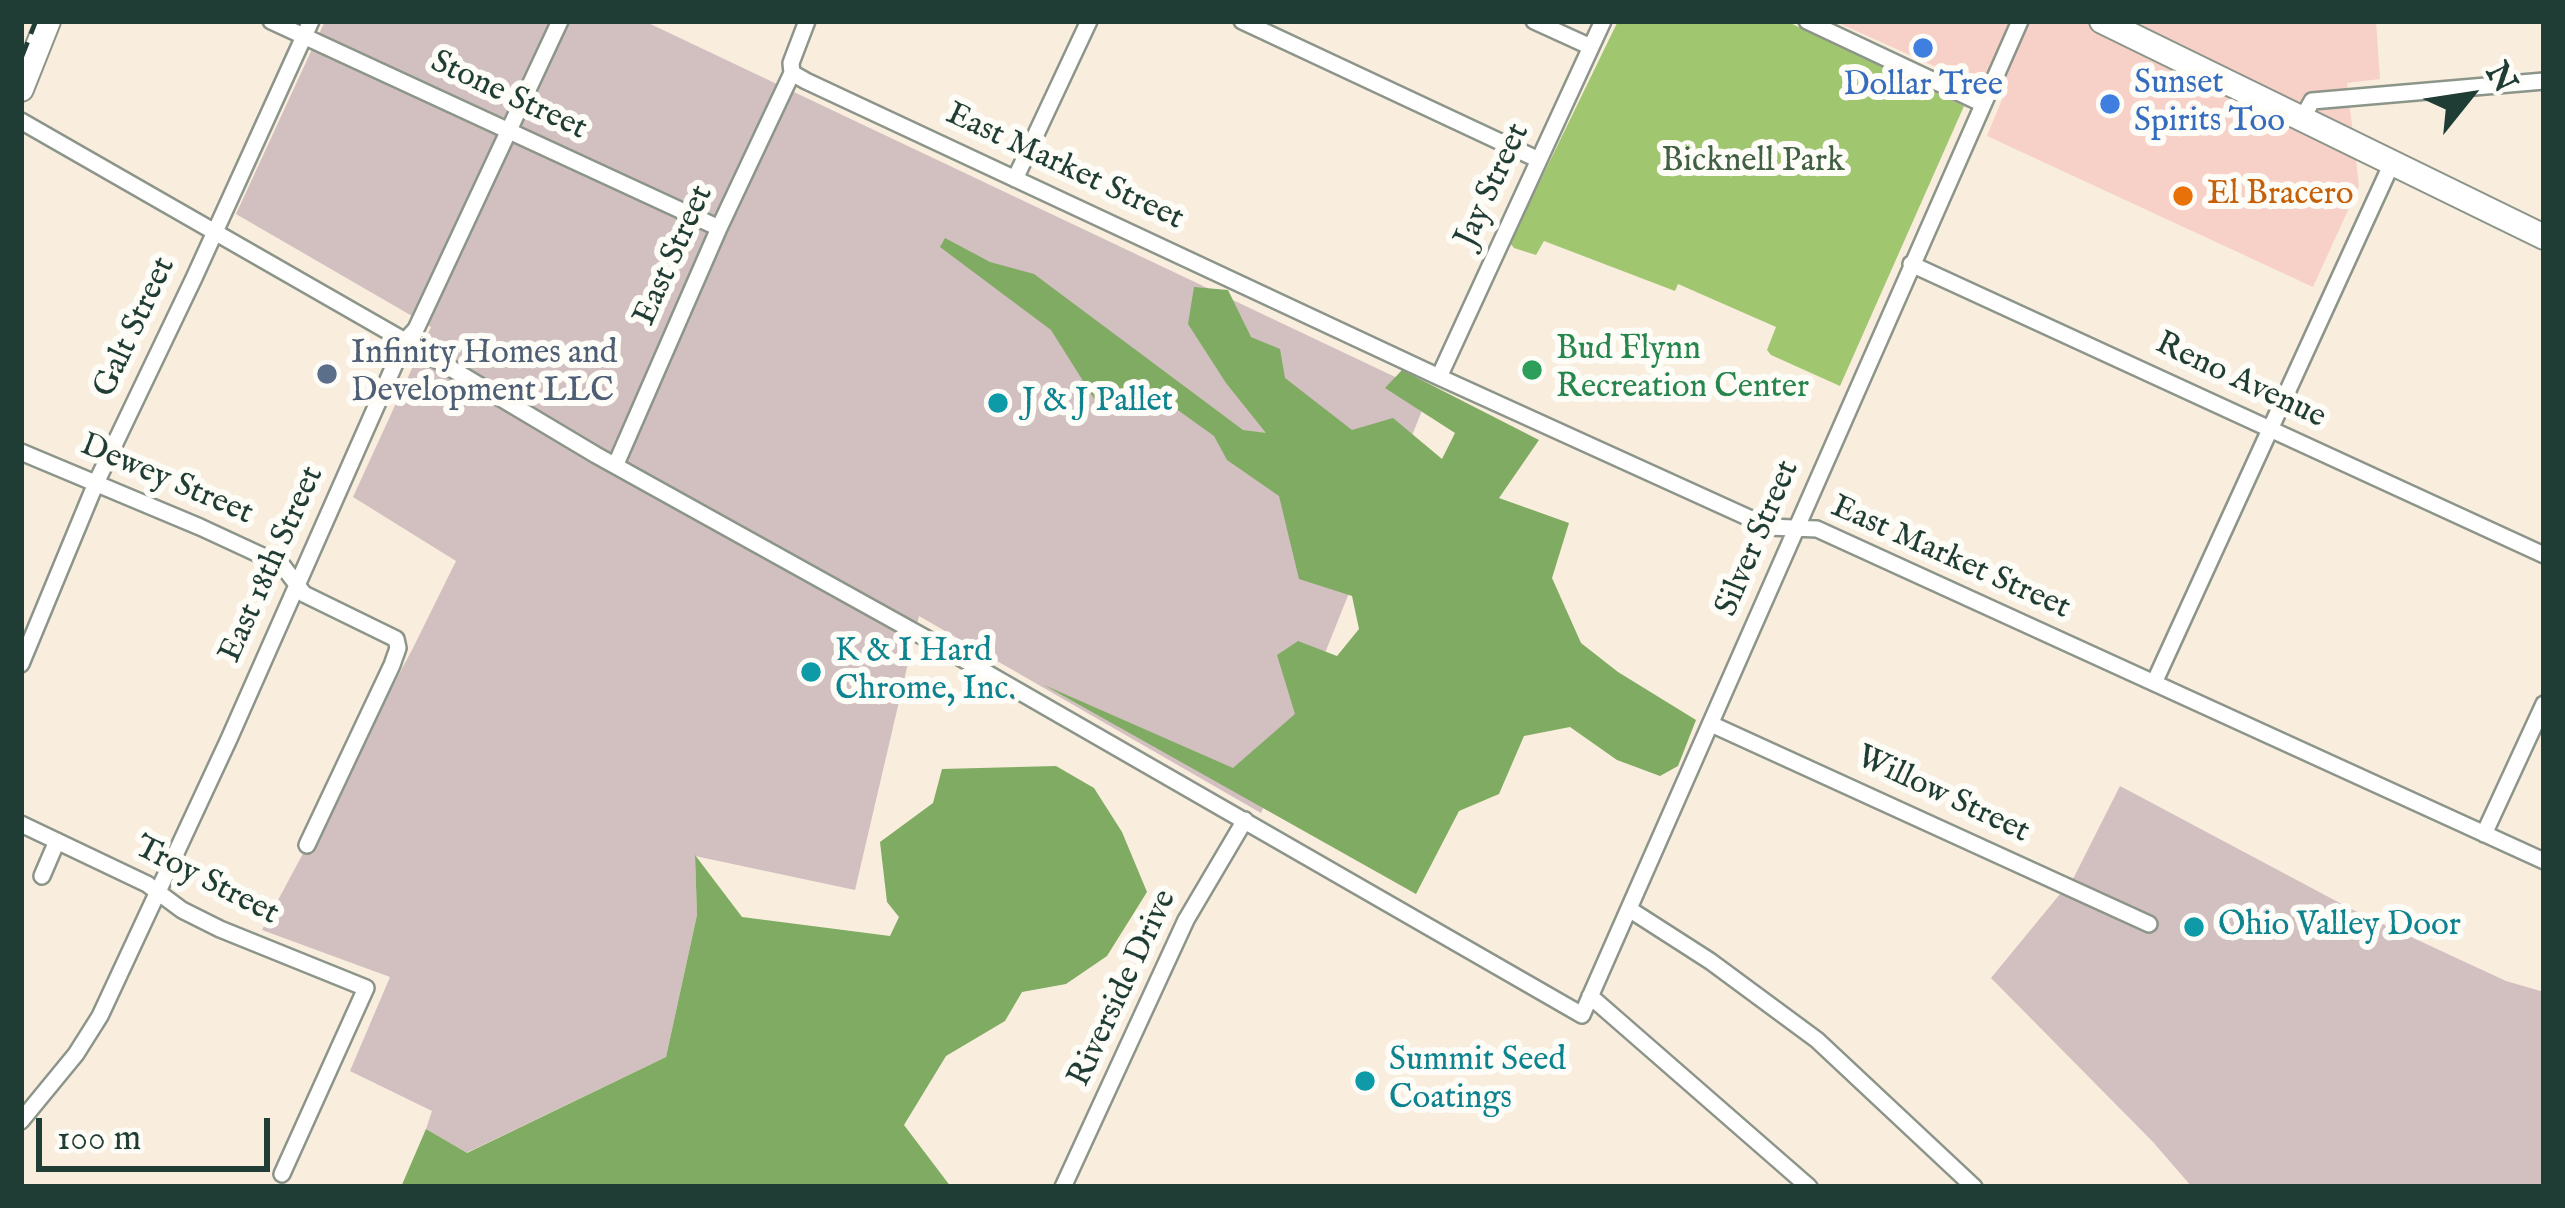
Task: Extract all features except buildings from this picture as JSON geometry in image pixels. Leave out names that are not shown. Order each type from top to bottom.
[{"type":"main road","points":[[21,89],[48,21]]},
{"type":"main road","points":[[2102,21],[2544,237]]},
{"type":"street","name":"Stone Street","points":[[272,21],[308,28],[509,131],[719,227]]},
{"type":"street","name":"East 18th Street","points":[[21,1121],[76,1054],[100,1016],[405,341],[416,329],[560,21]]},
{"type":"street","points":[[792,73],[790,64],[808,21]]},
{"type":"street","points":[[1016,179],[1089,21]]},
{"type":"street","points":[[1242,21],[1539,160]]},
{"type":"street","points":[[1534,21],[1591,47]]},
{"type":"street","name":"Jay Street","points":[[1439,377],[1603,21]]},
{"type":"street","points":[[1808,21],[1983,104]]},
{"type":"street","name":"Silver Street","points":[[1245,820],[1582,1015],[2020,21]]},
{"type":"street","name":"Galt Street","points":[[21,664],[96,483],[308,28]]},
{"type":"street","name":"East Market Street","points":[[792,73],[1769,527],[1817,529],[2544,861]]},
{"type":"street","name":"East Street","points":[[616,464],[792,73]]},
{"type":"street","points":[[2302,119],[2312,101],[2544,80]]},
{"type":"street","points":[[21,121],[1245,820]]},
{"type":"street","points":[[2154,682],[2392,164]]},
{"type":"street","name":"Reno Avenue","points":[[1911,264],[2544,555]]},
{"type":"street","name":"Dewey Street","points":[[21,452],[282,565],[304,594],[396,639],[398,648],[307,845]]},
{"type":"street","points":[[2484,834],[2544,704]]},
{"type":"street","name":"Willow Street","points":[[1711,724],[2149,924]]},
{"type":"street","name":"Riverside Drive","points":[[1064,1187],[1186,920],[1245,820]]},
{"type":"street","name":"Troy Street","points":[[21,824],[147,884],[182,910],[220,929],[366,988],[282,1174]]},
{"type":"street","points":[[43,876],[57,842]]},
{"type":"street","points":[[1629,909],[1710,961],[1817,1040],[1974,1187]]},
{"type":"street","points":[[1590,996],[1809,1187]]},
{"type":"shaded area","points":[[325,21],[644,21],[1429,393],[1261,813],[919,616],[855,890],[695,856],[697,915],[666,1057],[466,1153],[426,1129],[432,1111],[350,1071],[390,977],[262,930],[456,561],[353,497],[431,327],[236,214]]},
{"type":"shaded area","points":[[1834,21],[2376,21],[2380,79],[2347,83],[2359,186],[2313,287],[1987,136],[2003,97]]},
{"type":"shaded area","points":[[2120,786],[2353,910],[2506,981],[2544,992],[2544,1187],[2192,1187],[1991,978],[2074,877]]},
{"type":"green space","name":"Bicknell Park","points":[[1618,21],[1786,21],[1964,106],[1840,386],[1771,355],[1767,350],[1776,327],[1678,284],[1675,291],[1544,241],[1536,255],[1510,243]]},
{"type":"green space","points":[[945,238],[990,262],[1034,274],[1243,430],[1266,433],[1188,324],[1194,287],[1228,290],[1251,337],[1280,349],[1285,378],[1352,430],[1393,418],[1442,459],[1455,433],[1385,388],[1402,370],[1539,440],[1499,498],[1569,523],[1552,578],[1581,643],[1696,720],[1678,766],[1660,776],[1617,760],[1570,727],[1524,736],[1499,794],[1459,811],[1416,894],[1044,685],[1233,768],[1295,714],[1277,655],[1298,641],[1337,656],[1359,629],[1352,596],[1299,579],[1279,496],[1227,460],[1214,436],[1168,403],[1095,400],[1051,330],[940,247]]},
{"type":"green space","points":[[1056,766],[1094,788],[1122,832],[1147,892],[1107,956],[1066,984],[1022,992],[1005,1021],[946,1056],[904,1125],[951,1187],[401,1187],[426,1129],[467,1153],[666,1057],[697,915],[695,855],[742,917],[890,936],[899,917],[887,902],[880,842],[933,803],[942,769]]},
{"type":"railway","points":[[21,59],[36,21]]},
{"type":"place","name":"Dollar Tree","points":[[1923,48]]},
{"type":"place","name":"Sunset Spirits Too","points":[[2110,104]]},
{"type":"place","name":"El Bracero","points":[[2183,196]]},
{"type":"place","name":"Bud Flynn Recreation Center","points":[[1532,370]]},
{"type":"place","name":"Infinity Homes and Development LLC","points":[[327,374]]},
{"type":"place","name":"J & J Pallet","points":[[998,403]]},
{"type":"place","name":"K & I Hard Chrome, Inc.","points":[[811,672]]},
{"type":"place","name":"Ohio Valley Door","points":[[2194,927]]},
{"type":"place","name":"Summit Seed Coatings","points":[[1365,1081]]}]
